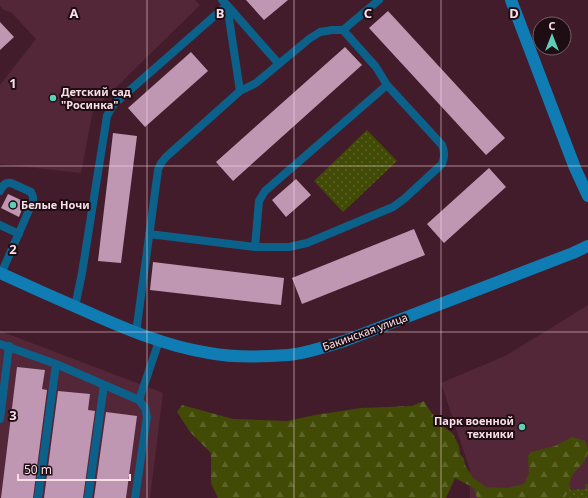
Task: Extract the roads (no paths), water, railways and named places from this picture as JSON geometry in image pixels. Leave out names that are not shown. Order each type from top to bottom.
[{"type":"street","points":[[511,0],[575,168],[588,196]]},
{"type":"street","name":"Бакинская улица","points":[[1,273],[106,321],[159,341],[210,354],[262,356],[289,354],[318,349],[347,340],[566,256],[588,246]]},
{"type":"lane","points":[[136,332],[158,170],[161,163],[240,91],[256,83],[309,39],[320,32],[343,30],[379,0]]},
{"type":"lane","points":[[224,2],[278,64]]},
{"type":"lane","points":[[224,2],[240,91]]},
{"type":"lane","points":[[75,307],[107,116],[113,105],[224,2]]},
{"type":"lane","points":[[150,234],[255,247],[289,247],[307,243],[393,207],[404,199],[442,164],[445,158],[442,145],[387,85],[376,67],[343,30]]},
{"type":"lane","points":[[255,247],[259,201],[265,191],[387,85]]},
{"type":"lane","points":[[0,191],[4,184],[11,183],[31,192],[33,197],[33,201],[1,273]]},
{"type":"lane","points":[[0,225],[19,234]]},
{"type":"lane","points":[[139,400],[159,341]]},
{"type":"lane","points":[[0,344],[56,364],[139,400],[145,408],[146,417],[135,498]]},
{"type":"lane","points":[[0,419],[9,346]]},
{"type":"lane","points":[[38,498],[56,364]]},
{"type":"lane","points":[[88,498],[104,386]]},
{"type":"place","name":"Детский сад \"Росинка\"","points":[[53,98]]},
{"type":"place","name":"Белые Ночи","points":[[13,205]]},
{"type":"place","name":"Парк военной техники","points":[[522,427]]}]
